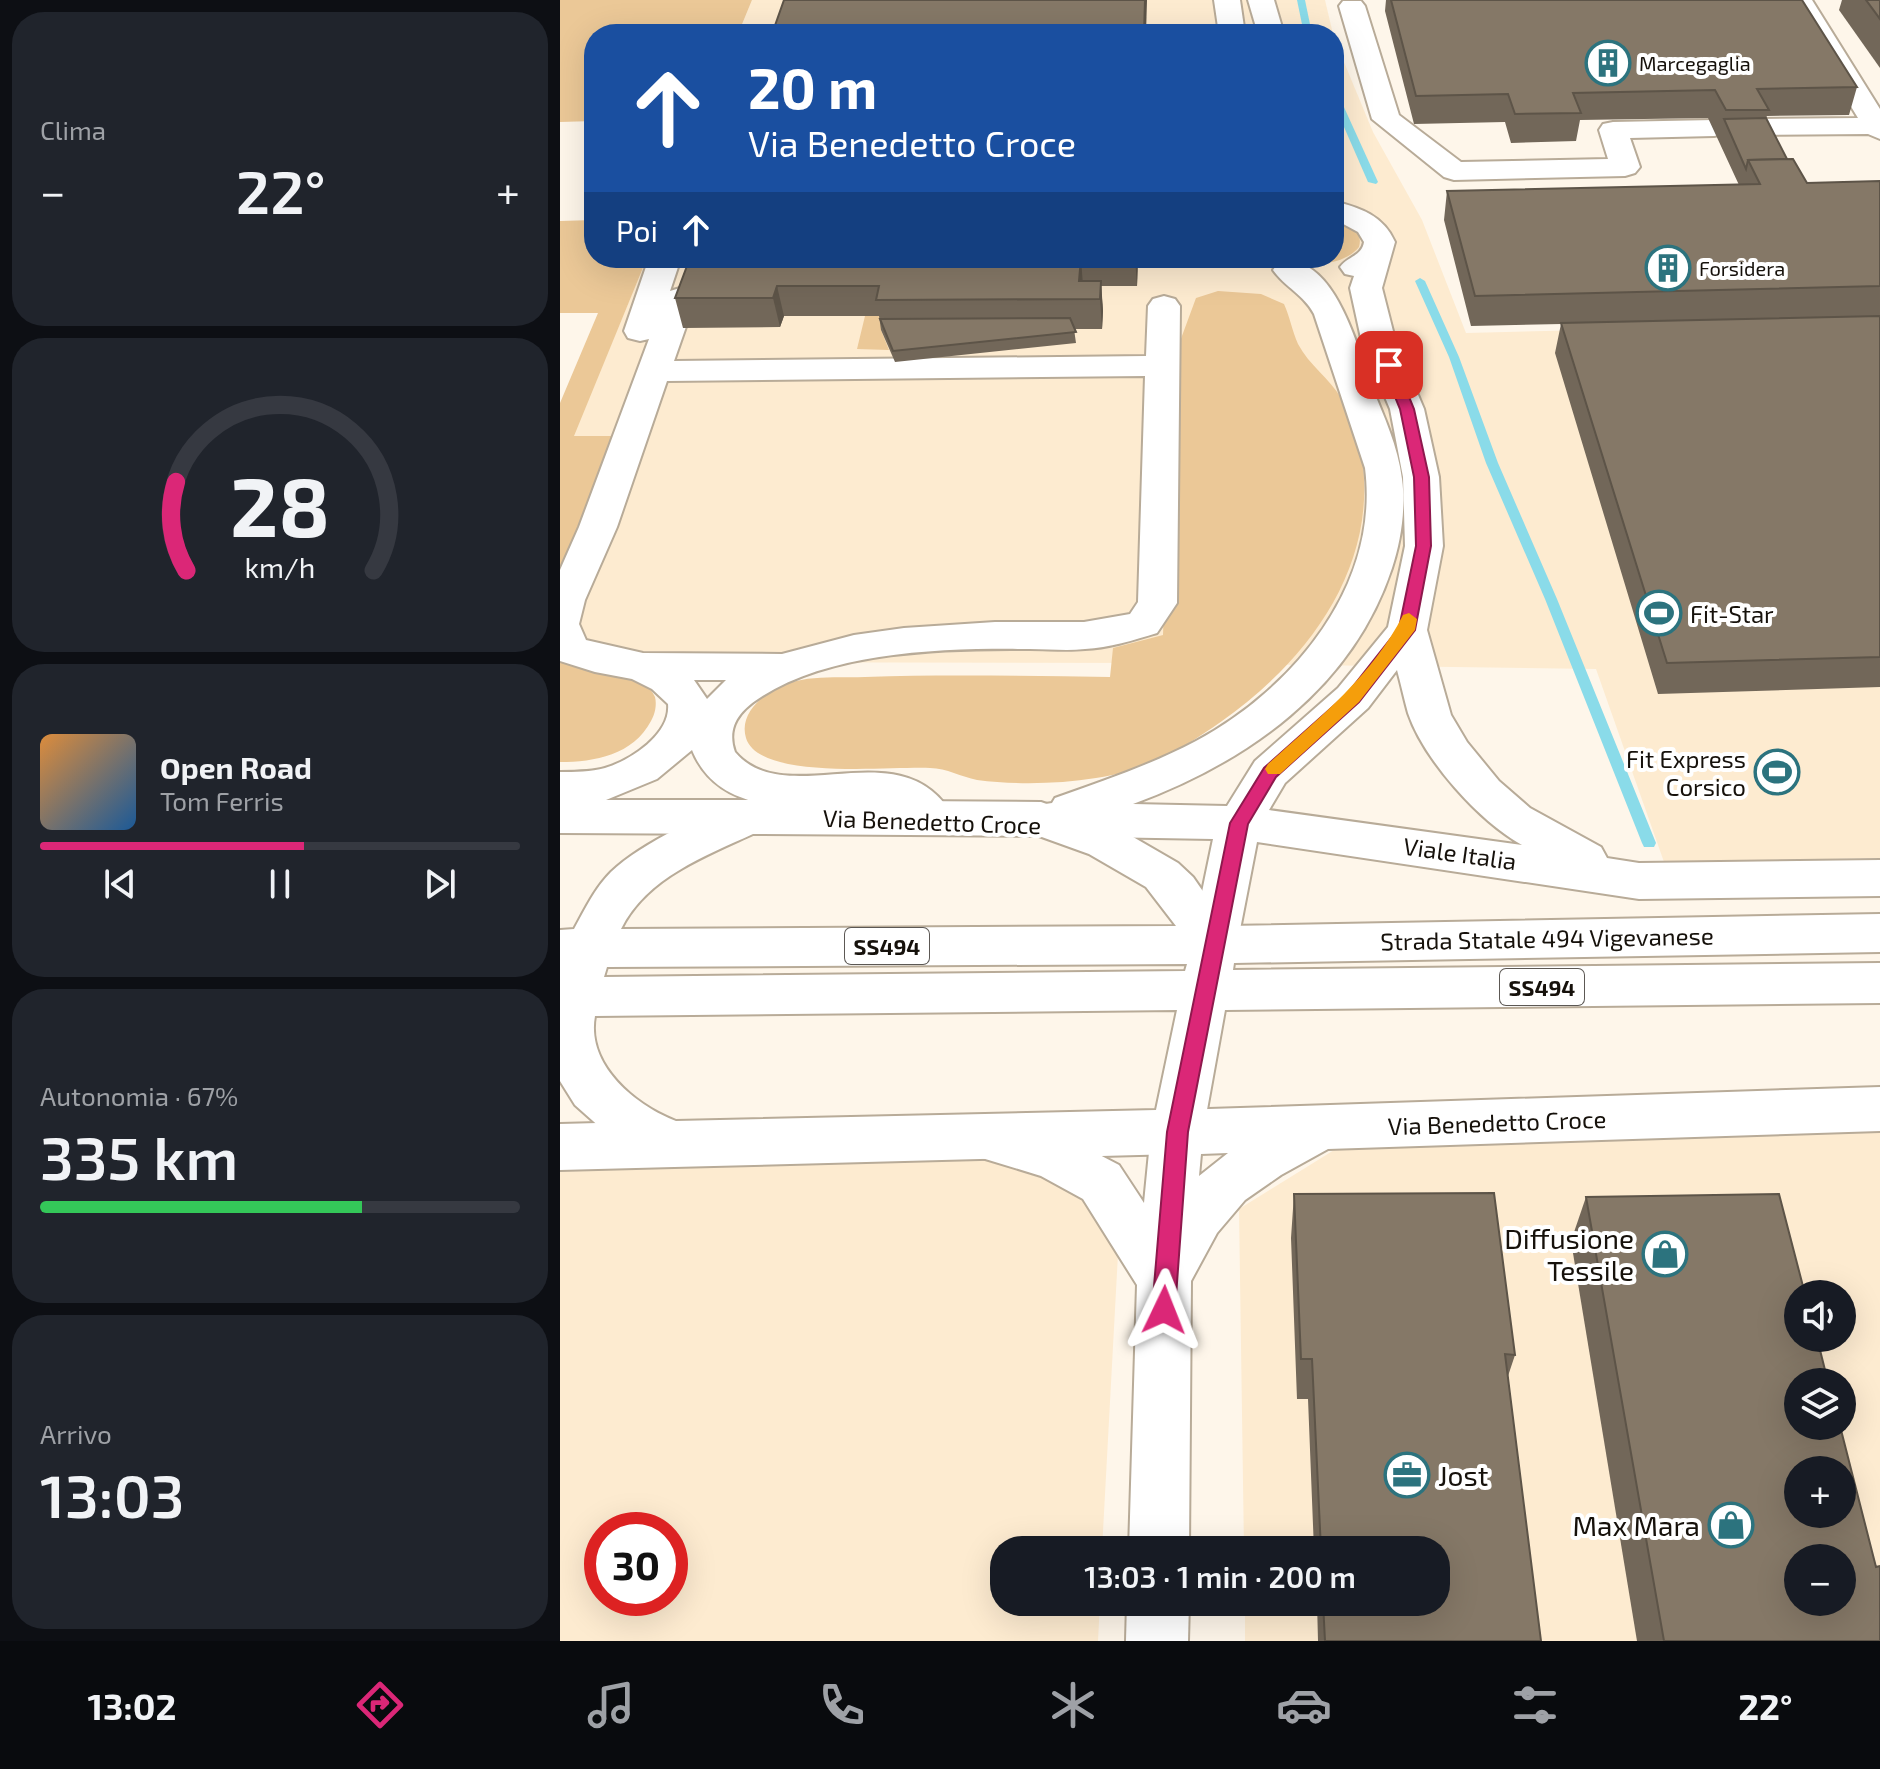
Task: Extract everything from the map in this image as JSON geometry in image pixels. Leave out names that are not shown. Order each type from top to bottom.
[{"type":"street","points":[[1227,0],[1231,24]]},
{"type":"street","points":[[1261,0],[1268,24]]},
{"type":"street","points":[[1799,0],[1878,128]]},
{"type":"street","points":[[1352,6],[1386,119],[1454,171],[1625,167],[1613,130],[1714,128]]},
{"type":"street","points":[[1756,127],[1878,128]]},
{"type":"street","points":[[1344,211],[1373,226],[1379,236],[1380,246],[1366,288],[1379,343],[1407,409],[1421,477],[1424,546],[1407,630],[1430,716],[1440,736],[1484,792],[1514,820],[1538,836],[1639,881]]},
{"type":"street","points":[[1298,268],[1329,274],[1348,270],[1375,255]]},
{"type":"street","points":[[634,424],[619,393],[662,268]]},
{"type":"street","points":[[1041,819],[1154,781],[1225,744],[1282,703],[1320,662],[1349,620],[1374,573],[1385,493],[1380,457],[1352,379],[1350,363],[1320,296],[1282,268]]},
{"type":"street","points":[[680,298],[598,527],[566,600],[560,625],[569,649],[589,659],[648,666],[788,667],[942,663]]},
{"type":"street","points":[[932,818],[895,789],[779,790],[737,779],[726,771],[715,756],[710,741],[711,726],[718,709],[746,682],[858,647],[946,638],[1085,636],[1143,624],[1157,603],[1164,306]]},
{"type":"street","points":[[654,371],[1164,366]]},
{"type":"street","points":[[1159,1536],[1164,1280],[1177,1132],[1239,823],[1270,772],[1353,698],[1407,630]]},
{"type":"street","points":[[560,788],[589,788],[641,770],[662,755],[686,726],[690,708],[684,696],[648,666]]},
{"type":"street","name":"Via Benedetto Croce","points":[[560,816],[1041,819],[1105,842],[1162,875],[1177,890],[1214,945]]},
{"type":"street","name":"Via Benedetto Croce","points":[[674,1144],[638,1129],[593,1090],[575,1062],[568,1032],[568,997],[574,948],[628,884],[667,855],[748,817]]},
{"type":"street","name":"Viale Italia","points":[[1041,819],[1239,823],[1639,881],[1880,878]]},
{"type":"street","name":"Strada Statale 494 Vigevanese","points":[[1214,945],[1880,933]]},
{"type":"street","name":"SS494","points":[[574,948],[1214,945]]},
{"type":"street","name":"Strada Statale 494 Vigevanese","points":[[1203,992],[1880,983]]},
{"type":"street","name":"SS494","points":[[568,997],[1203,992]]},
{"type":"street","name":"Via Benedetto Croce","points":[[560,1147],[1321,1129],[1880,1109]]},
{"type":"street","points":[[1164,1280],[1191,1222],[1217,1191],[1242,1170],[1321,1129]]},
{"type":"street","points":[[982,1137],[1053,1156],[1101,1182],[1164,1280]]},
{"type":"street","points":[[1157,1641],[1158,1616]]},
{"type":"shaded area","points":[[560,0],[752,0],[742,24],[584,24],[584,121],[560,122]]},
{"type":"shaded area","points":[[752,0],[1325,0],[1331,24],[742,24]]},
{"type":"shaded area","points":[[1344,62],[1373,132],[1422,220],[1466,333],[1880,323],[1880,858],[1664,862],[1596,669],[1162,663],[560,662],[560,598],[622,436],[573,436],[643,268],[1344,268]]},
{"type":"shaded area","points":[[584,220],[584,268],[643,268],[574,436],[623,436],[560,598],[560,403],[598,313],[560,313],[560,221]]},
{"type":"shaded area","points":[[1344,224],[1357,232],[1360,241],[1359,247],[1345,258]]},
{"type":"shaded area","points":[[1218,291],[1261,294],[1284,304],[1303,352],[1345,405],[1361,451],[1364,498],[1359,537],[1347,574],[1330,608],[1282,670],[1253,697],[1192,741],[1147,764],[1096,778],[1067,782],[992,782],[936,768],[800,766],[775,761],[756,752],[746,738],[746,719],[756,703],[789,683],[827,677],[1110,677],[1113,648],[1163,635],[1172,363],[1196,298]]},
{"type":"shaded area","points":[[865,316],[884,316],[881,330],[889,350],[857,349]]},
{"type":"shaded area","points":[[560,662],[613,670],[640,681],[650,689],[656,703],[643,733],[624,749],[612,754],[560,762]]},
{"type":"shaded area","points":[[1880,1125],[1880,1641],[1245,1641],[1245,1616],[1450,1616],[1450,1536],[1244,1536],[1239,1209],[1339,1147]]},
{"type":"shaded area","points":[[1039,1160],[1100,1194],[1118,1254],[1103,1536],[990,1536],[990,1616],[1099,1616],[1098,1641],[560,1641],[560,1164]]},
{"type":"building","points":[[784,0],[1145,0],[1144,24],[776,24]]},
{"type":"building","name":"Marcegaglia","points":[[1391,0],[1802,0],[1857,87],[1757,89],[1769,110],[1726,110],[1715,90],[1573,93],[1581,113],[1515,114],[1508,94],[1416,96]]},
{"type":"building","points":[[1866,0],[1880,0],[1880,19]]},
{"type":"building","points":[[1766,118],[1787,159],[1748,160],[1746,169],[1724,119]]},
{"type":"building","name":"Forsidera","points":[[1793,159],[1807,183],[1880,181],[1880,286],[1475,296],[1447,191],[1760,184],[1748,160]]},
{"type":"building","points":[[686,268],[1080,268],[1079,281],[1101,281],[1100,299],[876,300],[879,286],[777,286],[773,298],[675,298]]},
{"type":"building","points":[[1880,316],[1880,657],[1667,663],[1561,323]]},
{"type":"building","points":[[1070,318],[1076,332],[893,351],[880,319]]},
{"type":"building","name":"Jost","points":[[1494,1193],[1515,1355],[1505,1354],[1541,1641],[1325,1641],[1324,1616],[1450,1616],[1450,1536],[1320,1536],[1312,1359],[1301,1359],[1294,1194]]},
{"type":"building","points":[[1779,1194],[1801,1280],[1784,1280],[1784,1352],[1820,1352],[1824,1368],[1784,1368],[1784,1440],[1844,1440],[1848,1456],[1784,1456],[1784,1528],[1856,1528],[1856,1489],[1876,1567],[1880,1566],[1880,1641],[1664,1641],[1586,1197]]},
{"type":"waterway","points":[[1301,0],[1306,24]]},
{"type":"waterway","points":[[1344,117],[1373,182]]},
{"type":"waterway","points":[[1420,281],[1454,357],[1492,463],[1551,599],[1649,843]]},
{"type":"slow traffic","points":[[1274,769],[1353,698],[1407,630],[1409,619]]},
{"type":"place","name":"Marcegaglia","points":[[1608,63]]},
{"type":"place","name":"Forsidera","points":[[1668,268]]},
{"type":"place","name":"Fit-Star","points":[[1659,613]]},
{"type":"place","name":"Fit Express Corsico","points":[[1777,772]]},
{"type":"place","name":"Diffusione Tessile","points":[[1665,1254]]},
{"type":"place","name":"Jost","points":[[1407,1475]]},
{"type":"place","name":"Max Mara","points":[[1731,1525]]},
{"type":"route","points":[[1164,1310],[1177,1132],[1239,823],[1270,772],[1353,698],[1407,630],[1424,546],[1421,477],[1407,409],[1389,365]]}]
